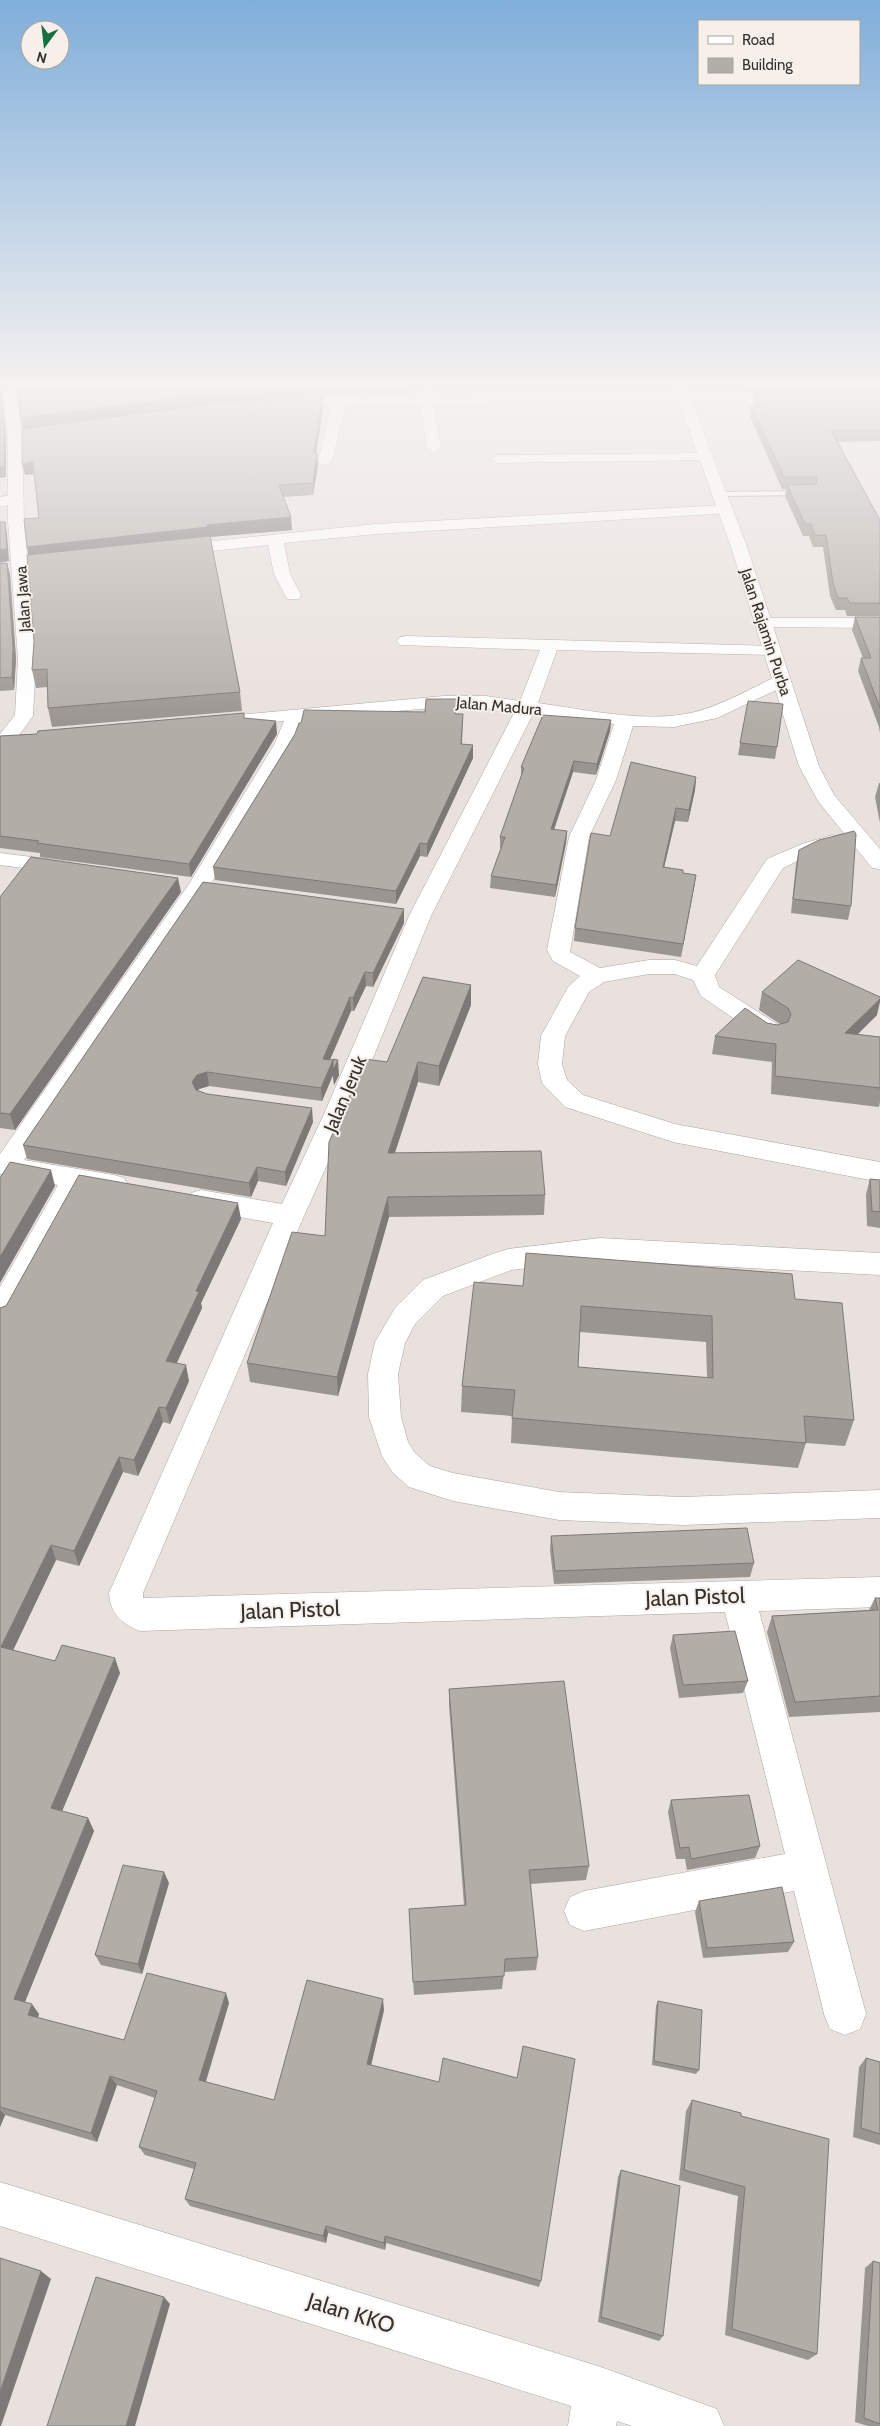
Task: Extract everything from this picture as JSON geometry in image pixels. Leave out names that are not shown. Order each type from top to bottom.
[{"type":"street","points":[[0,502],[16,499]]},
{"type":"street","name":"Jalan Jawa","points":[[2,739],[24,716],[27,659],[16,521],[17,499]]},
{"type":"street","points":[[158,552],[376,529],[723,502]]},
{"type":"street","name":"Jalan Rajamin Purba","points":[[723,502],[781,682],[804,743],[809,766],[825,798],[880,863]]},
{"type":"street","points":[[275,540],[282,574],[293,594]]},
{"type":"street","points":[[763,623],[880,623]]},
{"type":"street","points":[[406,641],[771,650]]},
{"type":"street","name":"Jalan Jeruk","points":[[290,1216],[327,1113],[410,914],[528,707],[550,646]]},
{"type":"street","name":"Jalan Madura","points":[[196,723],[444,702],[486,702],[625,720],[674,721],[710,714],[781,682]]},
{"type":"street","points":[[132,1188],[3,1165],[199,885],[284,745],[296,715]]},
{"type":"street","points":[[597,976],[561,956],[558,950],[579,837],[606,780],[625,720]]},
{"type":"street","points":[[2,739],[27,736]]},
{"type":"street","points":[[703,975],[775,864],[809,848],[855,834]]},
{"type":"street","points":[[0,859],[85,870]]},
{"type":"street","points":[[703,975],[675,967],[649,967],[597,976],[580,987],[553,1036],[550,1064],[556,1083],[574,1101],[673,1133],[880,1172]]},
{"type":"street","points":[[703,975],[709,990],[772,1033]]},
{"type":"street","points":[[0,1314],[75,1178]]},
{"type":"street","points":[[179,1196],[290,1216]]},
{"type":"street","name":"Jalan Pistol","points":[[290,1216],[126,1593],[126,1603],[133,1612],[140,1615],[150,1615],[880,1592]]},
{"type":"street","points":[[880,1264],[600,1249],[508,1260],[433,1288],[404,1316],[390,1342],[383,1374],[385,1417],[393,1447],[404,1463],[420,1477],[453,1487],[559,1506],[683,1511],[880,1504]]},
{"type":"street","points":[[738,1596],[845,2014]]},
{"type":"street","points":[[584,1911],[808,1869]]},
{"type":"street","name":"Jalan KKO","points":[[0,2204],[595,2408],[700,2426]]},
{"type":"lane","points":[[723,502],[748,499]]},
{"type":"building","points":[[37,499],[284,499],[291,517],[207,525],[208,527],[27,547],[24,519],[39,518]]},
{"type":"building","points":[[794,499],[869,499],[880,520],[880,603],[850,603],[847,598],[838,598],[833,583],[826,535],[815,535],[811,524],[805,524]]},
{"type":"building","points":[[0,522],[5,522],[7,549],[0,550]]},
{"type":"building","points":[[210,536],[240,692],[48,708],[47,669],[32,670],[34,641],[27,555]]},
{"type":"building","points":[[7,563],[13,647],[12,677],[0,678],[0,564]]},
{"type":"building","points":[[855,617],[880,617],[880,708],[861,658],[871,658]]},
{"type":"building","points":[[426,699],[456,699],[455,714],[463,714],[461,744],[473,745],[427,844],[420,843],[396,891],[213,867],[295,734],[299,723],[301,723],[304,710],[425,712]]},
{"type":"building","points":[[748,701],[783,704],[777,747],[740,743]]},
{"type":"building","points":[[244,713],[244,718],[276,721],[189,864],[37,843],[39,841],[0,836],[0,736]]},
{"type":"building","points":[[543,715],[611,720],[597,764],[574,761],[551,829],[567,831],[556,885],[491,876],[505,837],[500,837],[524,768],[521,767]]},
{"type":"building","points":[[631,762],[696,777],[689,810],[676,808],[663,867],[683,870],[683,873],[696,875],[683,944],[575,928],[591,833],[610,836]]},
{"type":"building","points":[[854,831],[856,834],[851,906],[793,899],[799,850],[819,840]]},
{"type":"building","points":[[31,857],[178,878],[10,1114],[0,1113],[0,897]]},
{"type":"building","points":[[203,882],[404,909],[373,973],[365,972],[353,998],[350,997],[323,1059],[333,1060],[321,1088],[207,1072],[197,1075],[192,1082],[196,1090],[207,1094],[312,1108],[285,1172],[257,1167],[249,1183],[23,1145]]},
{"type":"building","points":[[798,960],[880,997],[845,1033],[880,1037],[880,1088],[775,1076],[776,1044],[715,1036],[745,1008],[767,1023],[777,1025],[788,1022],[791,1014],[788,1008],[762,992]]},
{"type":"building","points":[[423,977],[471,985],[439,1066],[418,1062],[388,1153],[541,1151],[545,1195],[388,1197],[337,1377],[247,1363],[292,1232],[325,1236],[329,1142],[366,1059],[387,1062]]},
{"type":"building","points":[[333,1059],[338,1060],[333,1070]]},
{"type":"building","points":[[10,1162],[51,1170],[0,1257],[0,1178]]},
{"type":"building","points":[[79,1175],[238,1203],[196,1291],[199,1292],[166,1361],[186,1365],[166,1408],[159,1407],[134,1460],[119,1457],[74,1551],[51,1545],[1,1647],[55,1661],[62,1645],[115,1658],[51,1808],[88,1818],[14,1999],[32,2004],[28,2015],[124,2040],[147,1973],[226,1993],[199,2080],[274,2100],[307,1980],[383,1999],[367,2064],[439,2082],[443,2058],[517,2078],[523,2046],[575,2059],[541,2281],[385,2236],[384,2243],[326,2226],[323,2236],[185,2199],[196,2163],[139,2147],[157,2091],[110,2076],[91,2133],[0,2107],[0,1308],[6,1306]]},
{"type":"building","points":[[870,1179],[880,1180],[880,1212],[872,1211]]},
{"type":"building","points":[[526,1253],[792,1274],[795,1299],[842,1303],[854,1420],[804,1416],[806,1443],[512,1418],[515,1390],[462,1386],[474,1282],[523,1286]],"holes":[[[581,1306],[712,1316],[713,1378],[578,1367]]]},
{"type":"building","points":[[747,1528],[754,1563],[555,1571],[551,1536]]},
{"type":"building","points":[[875,1598],[880,1598],[880,1696],[795,1702],[772,1616],[878,1610]]},
{"type":"building","points":[[735,1631],[748,1681],[683,1685],[673,1635]]},
{"type":"building","points":[[564,1681],[589,1866],[529,1870],[538,1957],[505,1959],[504,1976],[413,1982],[409,1909],[466,1905],[449,1689]]},
{"type":"building","points":[[749,1795],[760,1846],[691,1859],[689,1847],[680,1848],[671,1800]]},
{"type":"building","points":[[123,1865],[164,1872],[138,1964],[95,1955]]},
{"type":"building","points":[[782,1887],[794,1942],[707,1948],[699,1901]]},
{"type":"building","points":[[658,2001],[702,2010],[699,2070],[654,2061]]},
{"type":"building","points":[[866,2058],[880,2062],[880,2134],[861,2128]]},
{"type":"building","points":[[692,2100],[741,2113],[741,2116],[829,2139],[817,2354],[732,2329],[745,2187],[684,2170]]},
{"type":"building","points":[[621,2170],[680,2186],[663,2336],[601,2317]]},
{"type":"building","points":[[0,2258],[41,2271],[0,2392]]},
{"type":"building","points":[[873,2261],[880,2263],[880,2424],[864,2418]]},
{"type":"building","points":[[96,2277],[164,2297],[126,2426],[47,2426]]}]
